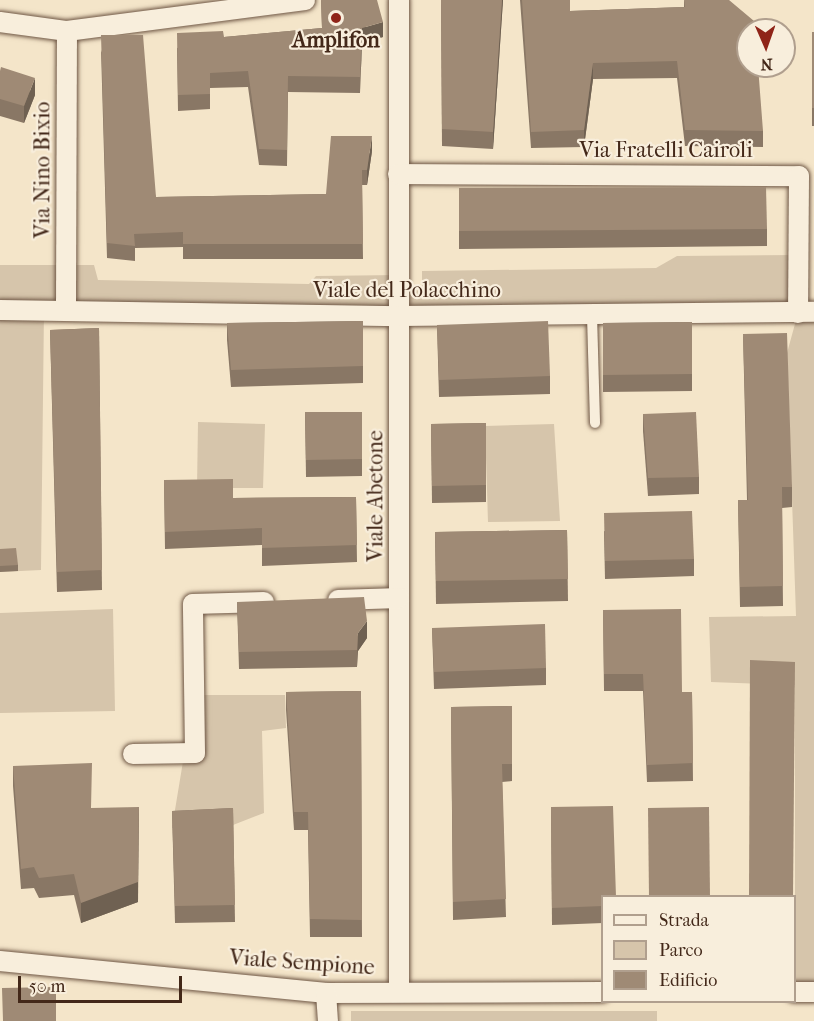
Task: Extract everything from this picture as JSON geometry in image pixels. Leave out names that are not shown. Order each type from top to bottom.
[{"type":"street","points":[[0,22],[68,31],[305,0]]},
{"type":"street","name":"Viale Abetone","points":[[399,0],[399,992]]},
{"type":"street","name":"Via Nino Bixio","points":[[66,309],[68,31]]},
{"type":"street","name":"Via Fratelli Cairoli","points":[[398,174],[799,176],[806,313]]},
{"type":"street","name":"Viale del Polacchino","points":[[0,310],[66,309],[400,316],[806,313]]},
{"type":"street","points":[[319,600],[399,598]]},
{"type":"street","points":[[133,754],[195,753],[193,604],[285,601]]},
{"type":"street","name":"Viale Sempione","points":[[0,961],[326,993],[601,992]]},
{"type":"street","points":[[796,992],[814,992]]},
{"type":"street","points":[[326,993],[327,1021]]},
{"type":"lane","points":[[592,315],[595,423]]},
{"type":"green space","points":[[798,255],[798,312],[814,312],[814,992],[796,992],[795,685],[711,682],[709,617],[796,616],[787,353],[798,313],[44,310],[41,570],[0,572],[0,265],[94,265],[98,280],[309,284],[316,276],[399,275],[400,291],[422,290],[422,271],[656,268],[677,256]]},
{"type":"green space","points":[[198,422],[265,424],[263,488],[197,488]]},
{"type":"green space","points":[[554,424],[560,521],[488,522],[485,426]]},
{"type":"green space","points":[[113,609],[115,711],[0,713],[0,613]]},
{"type":"green space","points":[[194,695],[285,695],[286,728],[262,731],[264,813],[233,825],[172,828]]},
{"type":"green space","points":[[351,1011],[657,1011],[657,1021],[351,1021]]},
{"type":"building","points":[[321,0],[377,0],[383,22],[362,28],[360,77],[288,76],[287,150],[259,149],[248,71],[210,73],[210,94],[178,95],[177,33],[223,31],[224,37],[322,28]]},
{"type":"building","points":[[441,0],[502,0],[493,132],[442,129]]},
{"type":"building","points":[[522,0],[570,0],[570,11],[685,7],[684,0],[729,0],[750,18],[736,18],[736,78],[759,78],[763,131],[685,130],[677,61],[593,63],[584,130],[531,132]]},
{"type":"building","points":[[812,32],[814,32],[814,108],[812,108]]},
{"type":"building","points":[[101,35],[143,35],[156,197],[326,194],[331,136],[372,136],[367,170],[362,170],[363,244],[183,244],[183,232],[134,234],[135,246],[107,243]]},
{"type":"building","points":[[1,67],[35,78],[24,106],[0,99]]},
{"type":"building","points":[[766,187],[767,229],[459,231],[459,188]]},
{"type":"building","points":[[363,321],[363,366],[231,370],[227,323]]},
{"type":"building","points":[[548,321],[550,376],[439,380],[437,325]]},
{"type":"building","points":[[692,322],[692,374],[603,375],[603,323]]},
{"type":"building","points":[[99,328],[102,570],[57,572],[50,330]]},
{"type":"building","points":[[787,333],[792,487],[782,487],[783,586],[740,587],[738,500],[748,500],[743,334]]},
{"type":"building","points":[[305,412],[362,412],[362,459],[306,460]]},
{"type":"building","points":[[696,412],[699,477],[648,478],[643,414]]},
{"type":"building","points":[[486,423],[486,485],[432,486],[431,424]]},
{"type":"building","points":[[233,479],[233,498],[356,497],[357,545],[262,548],[262,528],[165,532],[164,480]]},
{"type":"building","points":[[692,511],[694,559],[605,561],[604,513]]},
{"type":"building","points":[[567,530],[568,579],[436,581],[435,532]]},
{"type":"building","points":[[16,548],[18,565],[0,566],[0,549]]},
{"type":"building","points":[[364,597],[367,621],[358,633],[357,650],[239,652],[237,602]]},
{"type":"building","points":[[681,609],[682,692],[692,692],[693,763],[647,765],[643,674],[604,674],[603,610]]},
{"type":"building","points":[[545,624],[546,668],[434,672],[432,628]]},
{"type":"building","points":[[750,660],[795,662],[793,895],[749,895]]},
{"type":"building","points":[[361,691],[362,920],[310,919],[308,812],[294,812],[286,692]]},
{"type":"building","points":[[512,706],[512,764],[502,764],[506,899],[453,902],[451,707]]},
{"type":"building","points":[[92,763],[91,808],[139,807],[138,882],[81,903],[74,874],[39,878],[34,867],[21,869],[13,766]]},
{"type":"building","points":[[613,806],[616,895],[601,895],[601,906],[552,908],[551,807]]},
{"type":"building","points":[[709,807],[710,895],[649,895],[648,808]]},
{"type":"building","points":[[233,808],[235,905],[175,906],[172,811]]},
{"type":"building","points":[[56,987],[56,1021],[3,1021],[2,988]]},
{"type":"place","name":"Amplifon","points":[[336,18]]}]
